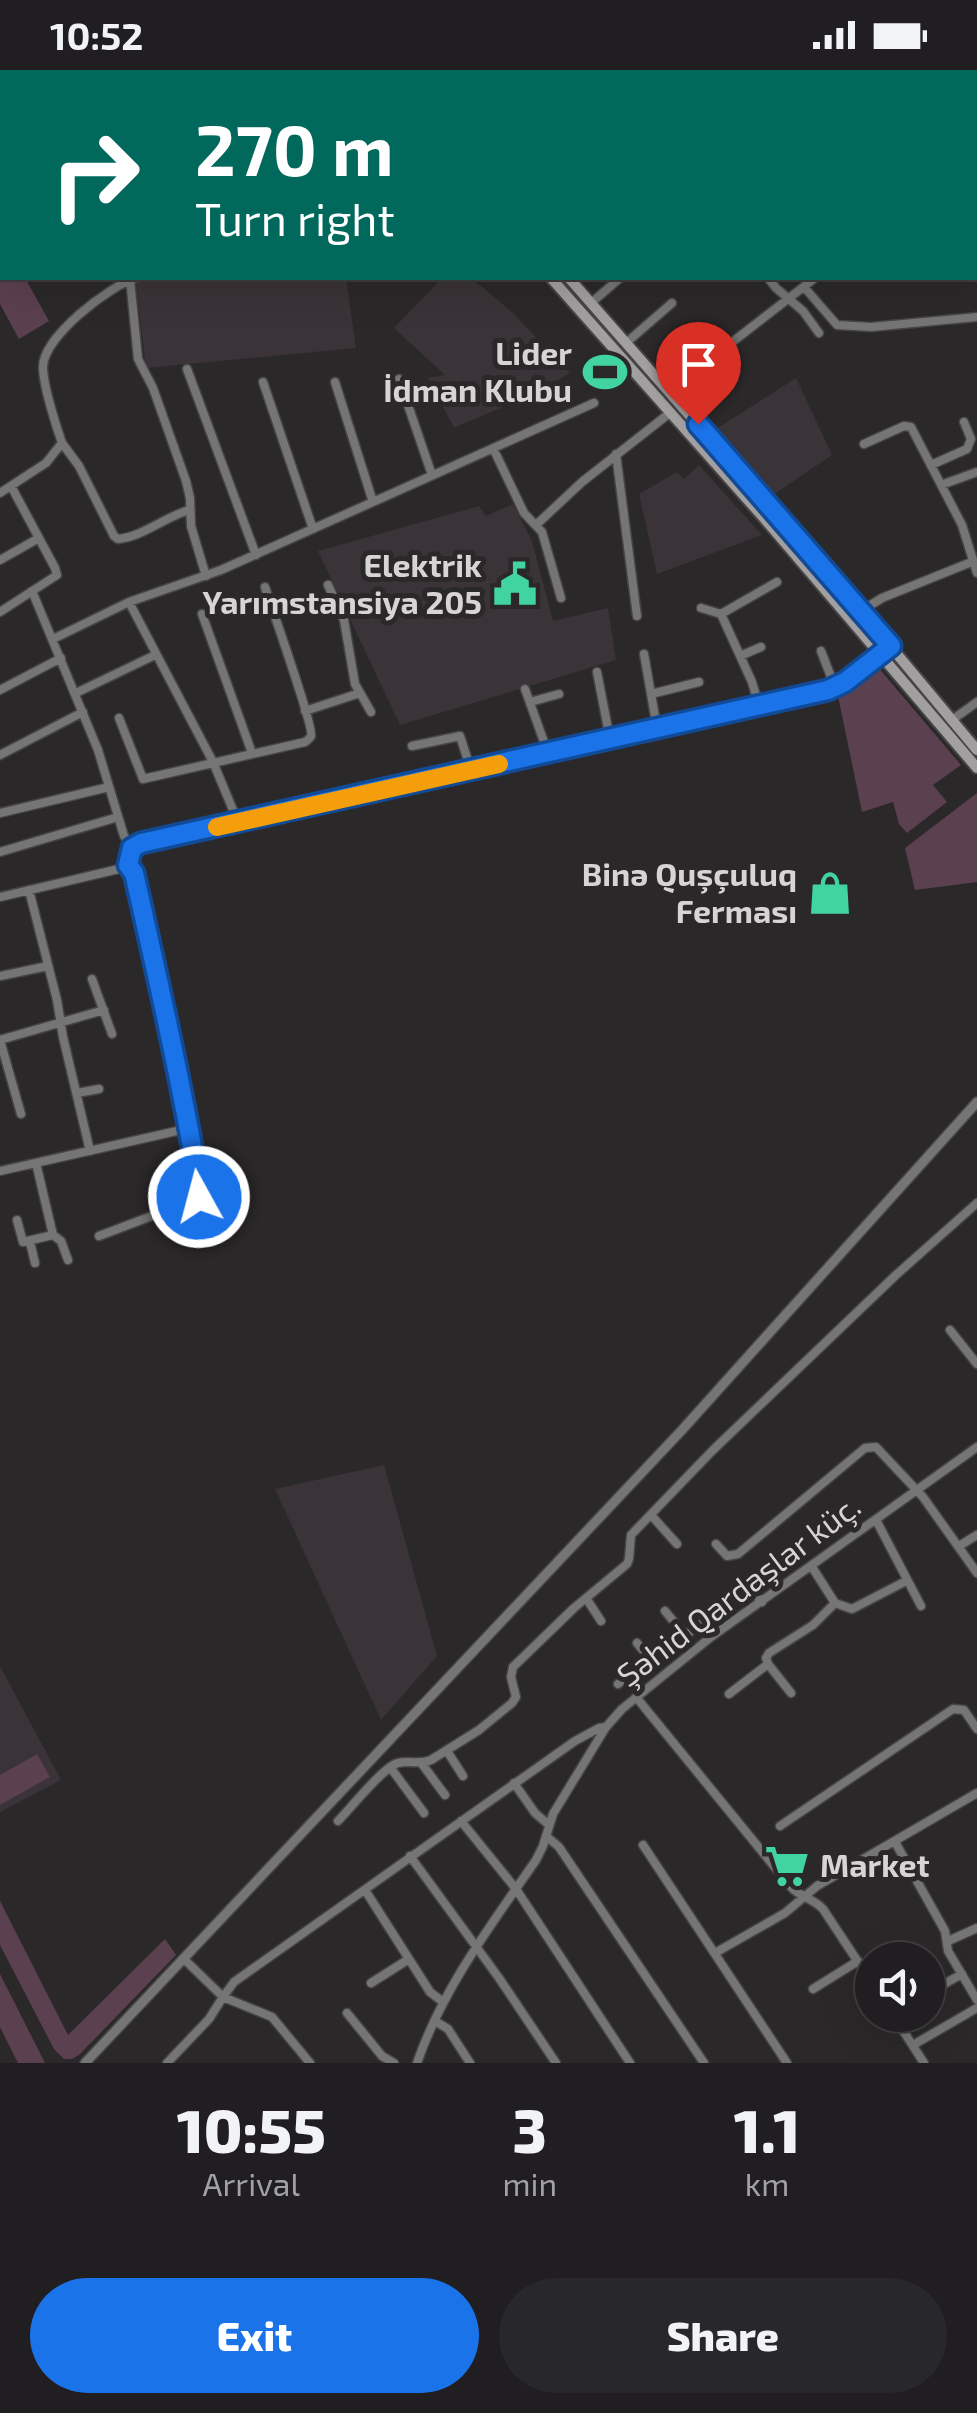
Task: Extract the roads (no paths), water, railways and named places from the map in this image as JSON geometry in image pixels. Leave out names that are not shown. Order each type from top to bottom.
[{"type":"main road","points":[[553,280],[861,610],[886,650],[977,768]]},
{"type":"main road","points":[[571,280],[664,395]]},
{"type":"main road","points":[[676,408],[977,750]]},
{"type":"street","points":[[129,280],[77,315],[44,358],[43,371],[62,443],[79,466],[114,536],[128,538],[189,510]]},
{"type":"street","points":[[133,280],[138,359],[153,388],[186,481],[190,526],[206,576]]},
{"type":"street","points":[[591,302],[618,280]]},
{"type":"street","points":[[770,280],[804,311],[820,333]]},
{"type":"street","points":[[664,395],[813,280]]},
{"type":"street","points":[[804,287],[837,325],[871,327],[977,317]]},
{"type":"street","points":[[626,344],[672,303]]},
{"type":"street","points":[[187,369],[256,555]]},
{"type":"street","points":[[399,378],[432,475]]},
{"type":"street","points":[[263,382],[313,529]]},
{"type":"street","points":[[335,382],[373,502]]},
{"type":"street","points":[[53,639],[128,602],[256,555],[594,403]]},
{"type":"street","points":[[536,525],[563,498],[676,408]]},
{"type":"street","points":[[932,465],[967,449],[971,439],[964,422]]},
{"type":"street","points":[[864,444],[912,426],[962,526],[977,572]]},
{"type":"street","points":[[0,493],[46,463],[62,443]]},
{"type":"street","points":[[493,448],[524,513],[546,542],[561,598]]},
{"type":"street","points":[[616,454],[637,616]]},
{"type":"street","points":[[942,485],[977,472]]},
{"type":"street","points":[[0,612],[56,575],[11,486]]},
{"type":"street","points":[[0,560],[40,538]]},
{"type":"street","points":[[861,610],[974,561]]},
{"type":"street","points":[[700,608],[720,614],[777,582]]},
{"type":"street","points":[[328,584],[344,620],[352,676],[371,712]]},
{"type":"street","points":[[119,718],[144,778],[310,738],[306,711],[264,588]]},
{"type":"street","points":[[32,591],[76,693],[132,848]]},
{"type":"street","points":[[128,602],[213,762],[238,822]]},
{"type":"street","points":[[202,614],[252,753]]},
{"type":"street","points":[[720,614],[759,706]]},
{"type":"street","points":[[740,656],[761,647]]},
{"type":"street","points":[[128,865],[132,848],[141,843],[835,687],[886,650]]},
{"type":"street","points":[[821,651],[835,687]]},
{"type":"street","points":[[644,654],[657,728]]},
{"type":"street","points":[[76,693],[154,655]]},
{"type":"street","points":[[0,690],[61,658]]},
{"type":"street","points":[[596,672],[610,739]]},
{"type":"street","points":[[651,694],[699,682]]},
{"type":"street","points":[[526,690],[548,753]]},
{"type":"street","points":[[306,711],[360,693]]},
{"type":"street","points":[[530,702],[558,694]]},
{"type":"street","points":[[952,720],[977,702]]},
{"type":"street","points":[[0,755],[83,712]]},
{"type":"street","points":[[412,746],[460,736],[471,770]]},
{"type":"street","points":[[0,813],[109,786]]},
{"type":"street","points":[[0,852],[118,817]]},
{"type":"street","points":[[0,897],[128,865]]},
{"type":"street","points":[[100,1236],[199,1197],[200,1192],[190,1128],[134,873],[128,865]]},
{"type":"street","points":[[29,890],[90,1151]]},
{"type":"street","points":[[0,976],[48,966]]},
{"type":"street","points":[[92,979],[112,1034]]},
{"type":"street","points":[[21,1114],[0,1040],[104,1010]]},
{"type":"street","points":[[77,1093],[99,1088]]},
{"type":"street","points":[[84,2063],[682,1430],[977,1102]]},
{"type":"street","points":[[0,1172],[190,1128]]},
{"type":"street","points":[[36,1163],[53,1236]]},
{"type":"street","points":[[338,1821],[390,1767],[402,1762],[422,1764],[447,1751],[512,1703],[516,1697],[512,1667],[627,1564],[631,1536],[651,1514],[896,1275],[977,1203]]},
{"type":"street","points":[[16,1220],[24,1242],[53,1236],[61,1240],[68,1260]]},
{"type":"street","points":[[30,1242],[35,1263]]},
{"type":"street","points":[[950,1330],[977,1364]]},
{"type":"street","points":[[716,1544],[728,1556],[738,1554],[870,1446],[876,1447],[918,1490],[977,1573]]},
{"type":"street","name":"Şəhid Qardaşlar küç.","points":[[417,2063],[443,2002],[536,1860],[548,1824],[606,1727],[687,1655],[977,1448]]},
{"type":"street","points":[[651,1514],[677,1544]]},
{"type":"street","points":[[876,1520],[921,1606]]},
{"type":"street","points":[[959,1546],[977,1534]]},
{"type":"street","points":[[812,1567],[834,1603],[852,1609],[906,1581]]},
{"type":"street","points":[[618,1684],[744,1594],[754,1594],[762,1602]]},
{"type":"street","points":[[586,1598],[601,1621]]},
{"type":"street","points":[[791,1693],[768,1664],[768,1653],[813,1625],[834,1603]]},
{"type":"street","points":[[665,1611],[685,1635]]},
{"type":"street","points":[[636,1643],[650,1660]]},
{"type":"street","points":[[729,1694],[768,1664]]},
{"type":"street","points":[[636,1697],[791,1886],[823,1909],[855,1957]]},
{"type":"street","points":[[780,1826],[953,1710],[964,1710],[977,1729]]},
{"type":"street","points":[[167,2063],[209,2019],[234,1982],[514,1782],[575,1741],[606,1727]]},
{"type":"street","points":[[447,1751],[463,1776]]},
{"type":"street","points":[[422,1764],[444,1795]]},
{"type":"street","points":[[390,1767],[424,1813]]},
{"type":"street","points":[[514,1782],[534,1813],[548,1824]]},
{"type":"street","points":[[715,1953],[785,1913],[817,1886],[977,1793]]},
{"type":"street","points":[[461,1821],[516,1890],[630,2063]]},
{"type":"street","points":[[546,1836],[559,1847],[704,2063]]},
{"type":"street","points":[[895,1842],[945,1931],[948,1951],[977,2000]]},
{"type":"street","points":[[643,1846],[787,2063]]},
{"type":"street","points":[[410,1856],[556,2063]]},
{"type":"street","points":[[365,1890],[430,1992],[443,2002]]},
{"type":"street","points":[[948,1942],[977,1928]]},
{"type":"street","points":[[184,1959],[223,1997],[272,2017],[310,2063]]},
{"type":"street","points":[[371,1984],[408,1959]]},
{"type":"street","points":[[813,1988],[855,1963]]},
{"type":"street","points":[[945,1984],[962,1974]]},
{"type":"street","points":[[913,2045],[977,2008]]},
{"type":"street","points":[[347,2013],[382,2056],[394,2063]]},
{"type":"street","points":[[434,2022],[448,2030],[470,2063]]},
{"type":"street","points":[[905,2032],[922,2060],[909,2063]]},
{"type":"place","name":"Lider İdman Klubu","points":[[605,372]]},
{"type":"place","name":"Elektrik Yarımstansiya 205","points":[[515,584]]},
{"type":"place","name":"Binə Quşçuluq Ferması","points":[[830,893]]},
{"type":"place","name":"Market","points":[[787,1866]]}]
